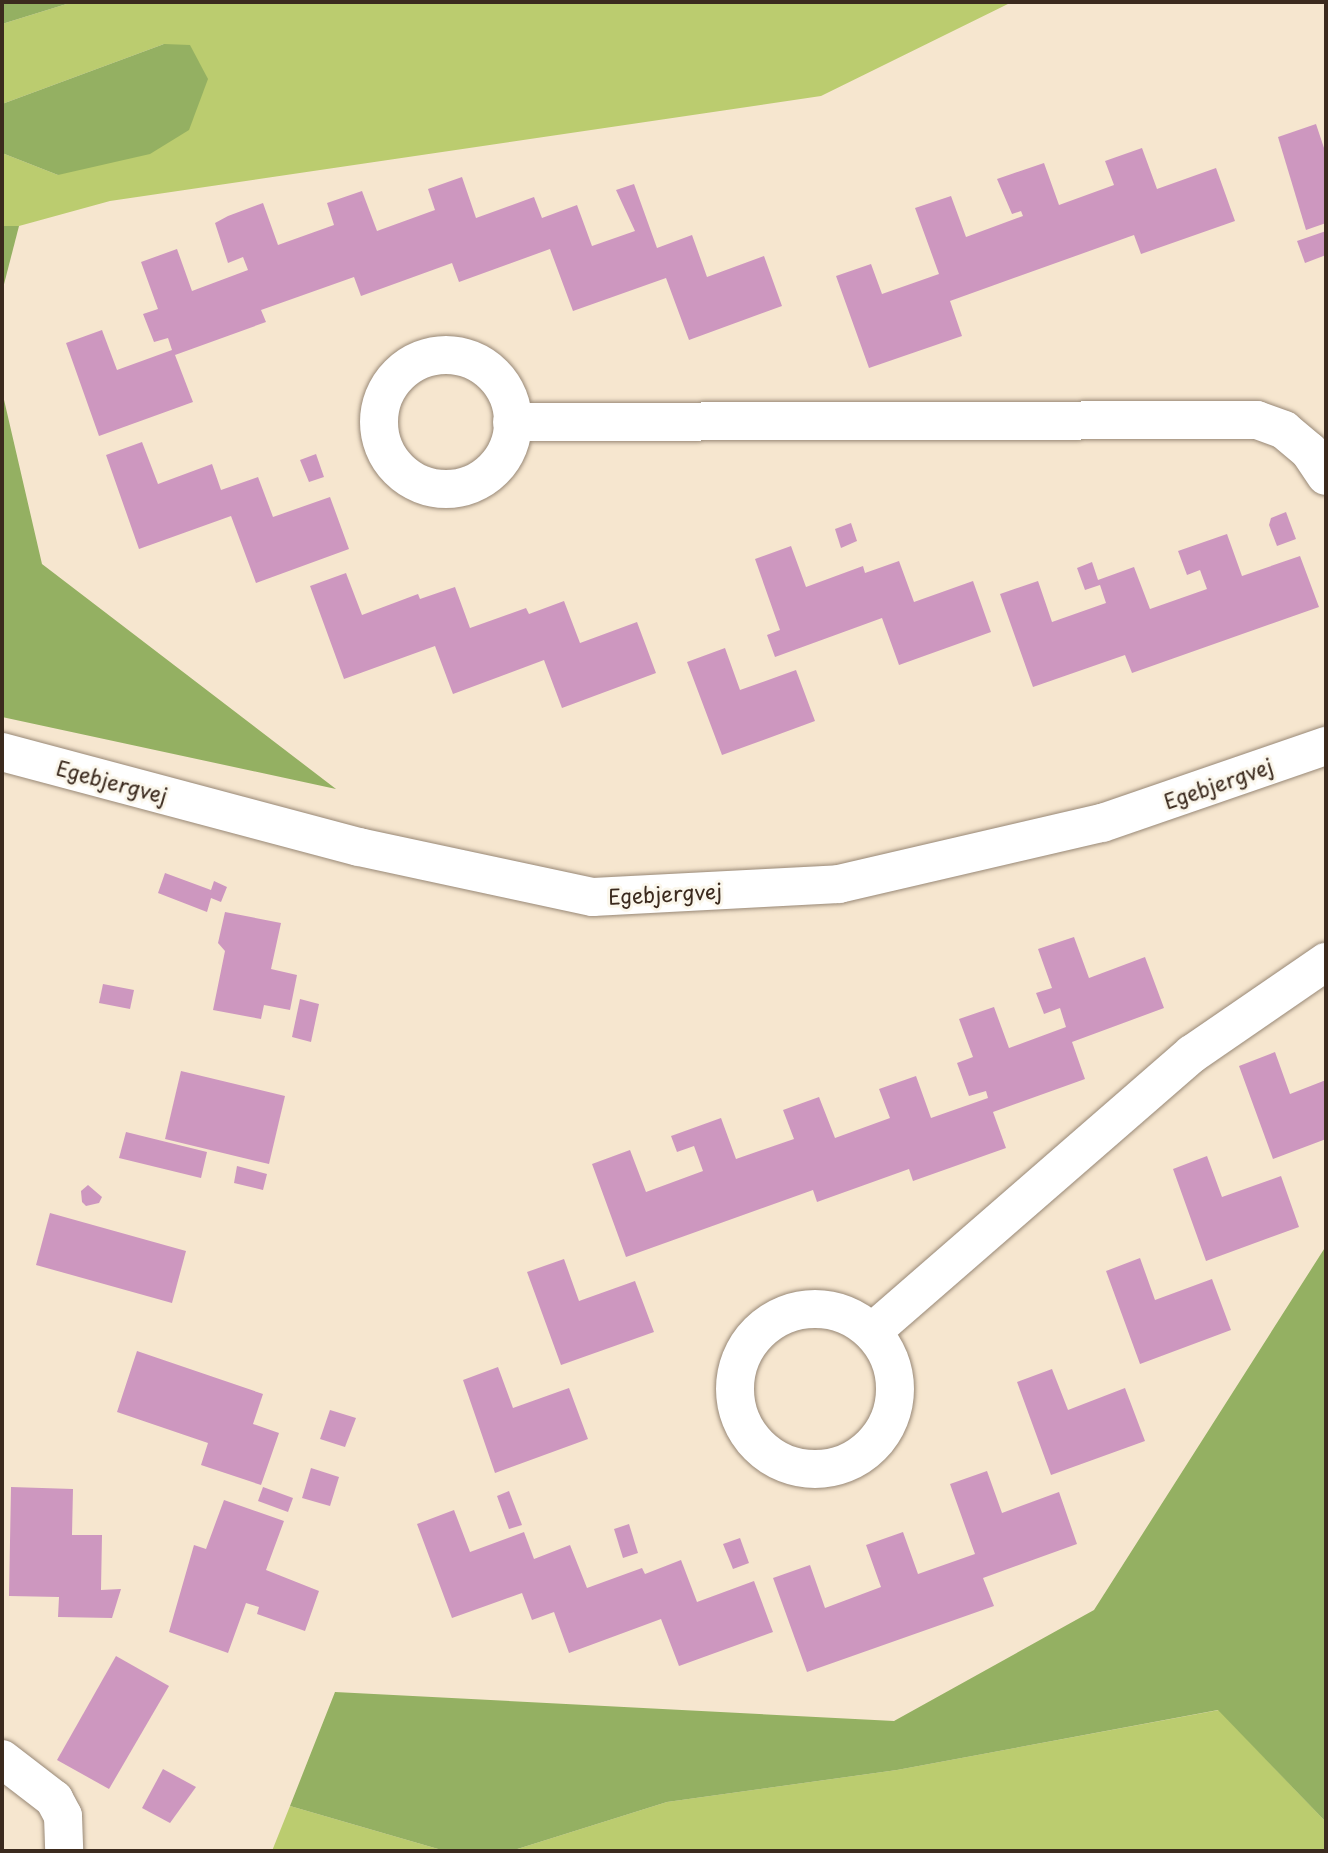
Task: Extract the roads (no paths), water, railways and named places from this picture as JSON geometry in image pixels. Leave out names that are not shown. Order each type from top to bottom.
[{"type":"street","points":[[512,422],[1256,420],[1284,430],[1309,451],[1326,476]]},
{"type":"street","name":"Egebjergvej","points":[[2,752],[359,847],[593,897],[839,884],[1102,823],[1326,746]]},
{"type":"street","points":[[872,1332],[1192,1054],[1326,962]]},
{"type":"street","points":[[815,1308],[855,1319],[872,1332],[893,1368],[895,1389],[888,1419],[872,1446],[855,1458],[815,1469],[789,1465],[758,1445],[737,1410],[734,1389],[745,1348],[758,1332],[775,1319],[815,1308]]},
{"type":"street","points":[[2,1759],[54,1798],[63,1816],[64,1851]]}]
